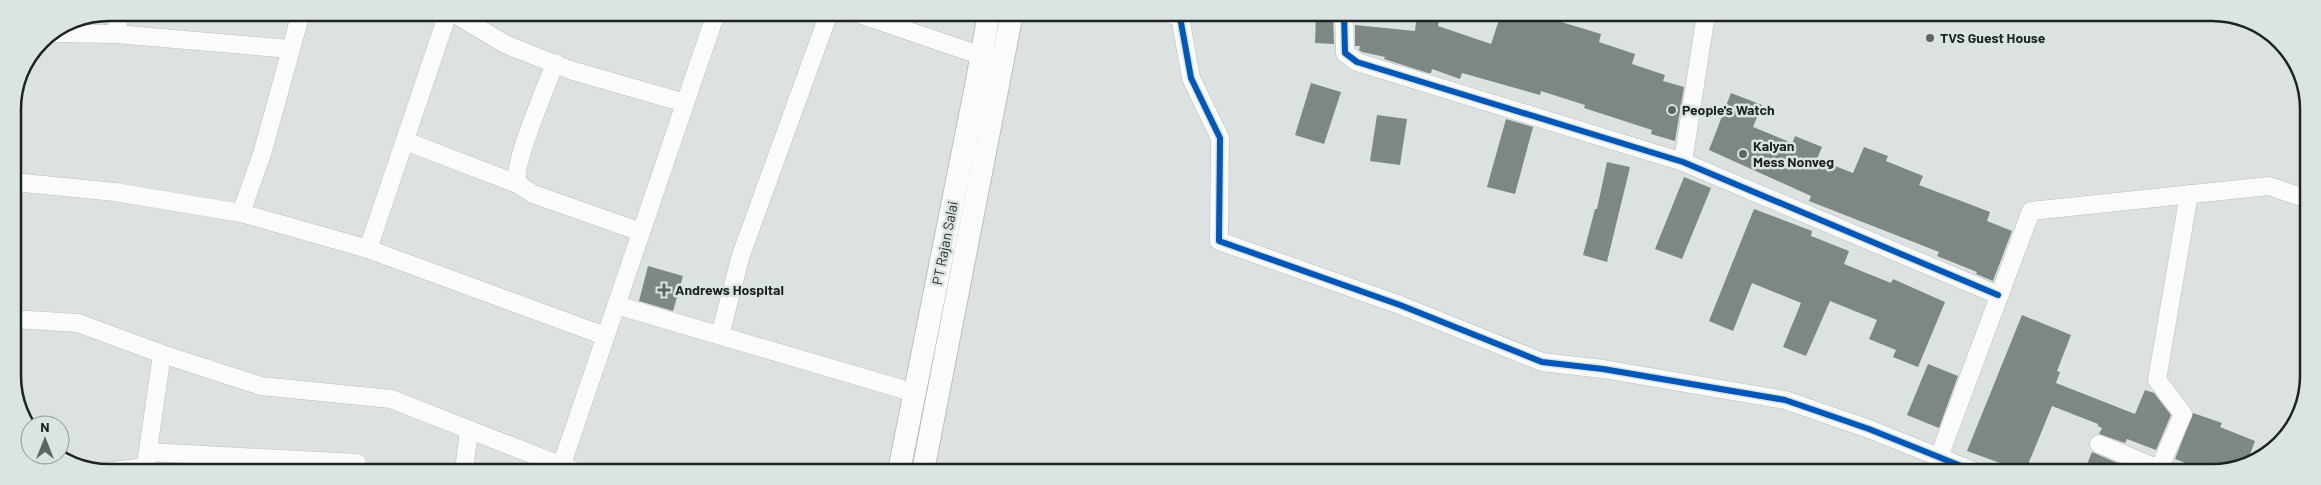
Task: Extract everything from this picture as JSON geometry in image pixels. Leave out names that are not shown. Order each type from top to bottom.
[{"type":"main road","name":"PT Rajan Salai","points":[[989,21],[991,60]]},
{"type":"main road","name":"PT Rajan Salai","points":[[924,464],[950,272],[991,60],[1008,21]]},
{"type":"main road","name":"PT Rajan Salai","points":[[900,464],[915,393],[950,272]]},
{"type":"street","points":[[116,34],[118,21]]},
{"type":"street","points":[[241,213],[262,154],[299,21]]},
{"type":"street","points":[[368,249],[445,21]]},
{"type":"street","points":[[466,21],[505,44],[570,70],[685,103]]},
{"type":"street","points":[[566,464],[616,305],[713,21]]},
{"type":"street","points":[[720,335],[741,255],[826,21]]},
{"type":"street","points":[[881,21],[991,60]]},
{"type":"street","points":[[1181,21],[1191,78],[1220,138],[1219,241],[1400,305],[1542,362],[1603,369],[1785,400],[1869,428],[1956,464]]},
{"type":"street","points":[[1344,21],[1345,52],[1357,62],[1683,162],[1998,295]]},
{"type":"street","points":[[1683,162],[1705,21]]},
{"type":"street","points":[[66,33],[116,34],[290,49]]},
{"type":"street","points":[[520,185],[517,177],[522,155],[555,63]]},
{"type":"street","points":[[405,141],[520,185],[533,194],[641,232]]},
{"type":"street","points":[[21,183],[115,192],[241,213],[368,249],[606,336]]},
{"type":"street","points":[[1939,457],[2031,211],[2269,186],[2300,197]]},
{"type":"street","points":[[2165,464],[2183,414],[2156,380],[2189,194]]},
{"type":"street","points":[[616,305],[915,393]]},
{"type":"street","points":[[21,318],[78,322],[162,354],[261,386],[391,399],[552,464]]},
{"type":"street","points":[[162,354],[146,463],[357,463]]},
{"type":"street","points":[[465,464],[469,430]]},
{"type":"street","points":[[2099,444],[2148,464]]},
{"type":"building","points":[[1316,21],[1333,21],[1334,44],[1315,43]]},
{"type":"building","points":[[1416,21],[1439,21],[1438,26],[1491,44],[1499,21],[1558,21],[1601,34],[1599,42],[1635,54],[1632,64],[1665,75],[1663,81],[1684,87],[1675,141],[1651,134],[1652,130],[1584,108],[1585,105],[1541,91],[1540,95],[1462,73],[1460,79],[1432,69],[1431,73],[1428,73],[1384,59],[1385,57],[1362,52],[1359,50],[1360,46],[1355,46],[1355,25],[1415,31]]},
{"type":"building","points":[[1311,83],[1341,92],[1324,144],[1295,135]]},
{"type":"building","points":[[1731,93],[1762,105],[1753,127],[1792,143],[1795,136],[1822,147],[1817,159],[1853,173],[1864,147],[1888,156],[1886,161],[1923,176],[1919,185],[1990,212],[1987,221],[2012,231],[1993,281],[1976,274],[1977,272],[1937,256],[1939,252],[1809,201],[1811,196],[1709,150]]},
{"type":"building","points":[[1377,115],[1407,119],[1400,165],[1370,161]]},
{"type":"building","points":[[1506,119],[1533,127],[1515,194],[1487,187]]},
{"type":"building","points":[[1607,162],[1630,167],[1607,262],[1583,255],[1595,209],[1597,209]]},
{"type":"building","points":[[1684,177],[1711,188],[1682,259],[1655,249]]},
{"type":"building","points":[[1754,209],[1812,231],[1811,236],[1849,251],[1844,264],[1891,283],[1893,279],[1945,302],[1918,367],[1893,357],[1896,350],[1869,339],[1877,320],[1830,301],[1806,356],[1783,347],[1801,303],[1752,283],[1733,331],[1709,321]]},
{"type":"building","points":[[648,266],[683,276],[673,311],[639,301]]},
{"type":"building","points":[[2022,315],[2071,335],[2057,371],[2060,372],[2056,383],[2135,414],[2145,390],[2154,393],[2171,415],[2156,450],[2127,439],[2125,443],[2099,434],[2102,428],[2098,424],[2052,406],[2028,464],[2003,464],[1967,451]]},
{"type":"building","points":[[1928,364],[1958,376],[1939,428],[1907,415]]},
{"type":"building","points":[[2193,413],[2222,423],[2220,427],[2255,441],[2250,455],[2229,462],[2188,464],[2175,459]]},
{"type":"building","points":[[2092,452],[2117,463],[2117,464],[2087,464]]},
{"type":"cycle path","points":[[1181,21],[1191,78],[1220,138],[1219,241],[1400,305],[1542,362],[1603,369],[1785,400],[1869,429],[1956,464]]},
{"type":"cycle path","points":[[1344,21],[1345,53],[1357,62],[1683,162],[1998,295]]},
{"type":"place","name":"TVS Guest House","points":[[1930,38]]},
{"type":"place","name":"People's Watch","points":[[1672,110]]},
{"type":"place","name":"Kalyan Mess Nonveg","points":[[1743,154]]},
{"type":"place","name":"Andrews Hospital","points":[[664,290]]}]
